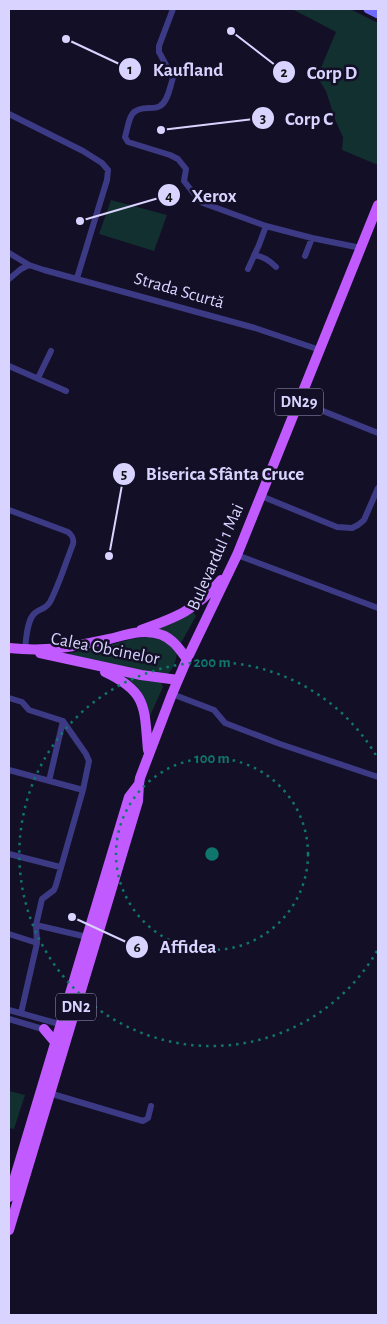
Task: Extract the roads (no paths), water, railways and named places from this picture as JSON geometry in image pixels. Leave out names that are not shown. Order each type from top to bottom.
[{"type":"main road","name":"Bulevardul 1 Mai","points":[[149,754],[187,659],[237,555],[378,205]]},
{"type":"main road","name":"DN29","points":[[131,633],[183,614],[212,591],[230,569]]},
{"type":"main road","name":"Calea Obcinelor","points":[[9,648],[66,648],[131,633],[149,633],[162,635],[172,641],[187,659]]},
{"type":"main road","name":"Calea Obcinelor","points":[[25,649],[90,665],[178,680]]},
{"type":"main road","name":"DN2","points":[[9,1197],[62,1032],[96,943],[138,801],[139,784],[149,754],[144,711],[140,699],[133,690],[115,676],[90,665]]},
{"type":"main road","name":"DN2","points":[[9,1230],[49,1093],[62,1032],[87,937],[129,797],[139,784]]},
{"type":"main road","points":[[44,1029],[62,1032]]},
{"type":"street","points":[[173,9],[159,46],[173,78],[165,102],[158,108],[134,110],[125,139],[128,142],[178,159],[186,169],[184,182],[203,203],[266,226],[361,248]]},
{"type":"street","points":[[368,9],[378,14]]},
{"type":"street","points":[[9,114],[83,151],[102,163],[108,170],[107,180],[78,278]]},
{"type":"street","points":[[248,269],[266,226]]},
{"type":"street","points":[[305,256],[312,238]]},
{"type":"street","name":"Strada Scurtă","points":[[9,253],[44,270],[255,328],[320,350]]},
{"type":"street","points":[[254,255],[270,261],[276,268]]},
{"type":"street","points":[[9,278],[29,264]]},
{"type":"street","points":[[38,378],[51,351]]},
{"type":"street","points":[[9,366],[66,392]]},
{"type":"street","points":[[323,411],[378,433]]},
{"type":"street","points":[[261,496],[337,527],[352,528],[364,520],[378,488]]},
{"type":"street","points":[[9,510],[68,532],[73,536],[74,540],[51,600],[43,610],[31,616],[25,649]]},
{"type":"street","points":[[237,555],[378,608]]},
{"type":"street","points":[[172,694],[214,710],[225,723],[378,777]]},
{"type":"street","points":[[9,698],[22,702],[29,710],[63,721],[89,761],[83,790],[56,885],[54,890],[42,899],[36,925],[37,943],[21,1013]]},
{"type":"street","points":[[49,781],[63,721]]},
{"type":"street","points":[[9,770],[83,790]]},
{"type":"street","points":[[9,854],[60,867]]},
{"type":"street","points":[[36,925],[87,937]]},
{"type":"street","points":[[9,934],[37,943]]},
{"type":"street","points":[[9,1010],[21,1013],[62,1032]]},
{"type":"street","points":[[9,1019],[44,1029]]},
{"type":"street","points":[[49,1093],[143,1121],[146,1121],[148,1118],[151,1106]]},
{"type":"place","name":"Corp D","points":[[231,31]]},
{"type":"place","name":"Kaufland","points":[[66,39]]},
{"type":"place","name":"Corp C","points":[[161,130]]},
{"type":"place","name":"Xerox","points":[[80,221]]},
{"type":"place","name":"Biserica Sfânta Cruce","points":[[109,556]]},
{"type":"place","name":"Affidea","points":[[72,917]]}]
